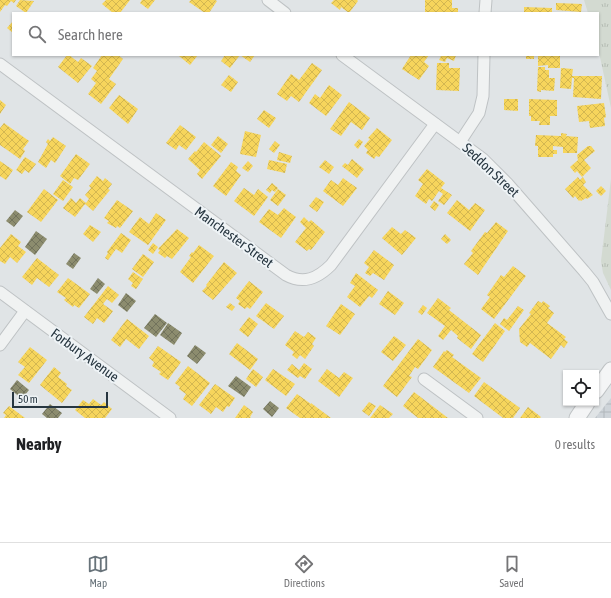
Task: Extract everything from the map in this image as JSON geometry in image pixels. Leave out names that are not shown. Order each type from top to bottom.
[{"type":"main road","points":[[599,387],[611,370]]},
{"type":"main road","points":[[576,418],[585,406]]},
{"type":"street","points":[[268,0],[284,12]]},
{"type":"street","points":[[485,12],[486,0]]},
{"type":"street","name":"Seddon Street","points":[[343,56],[483,159],[508,184],[589,276],[611,314]]},
{"type":"street","points":[[460,142],[479,113],[483,96],[484,56]]},
{"type":"street","name":"Manchester Street","points":[[0,64],[286,275],[302,280],[313,278],[322,273],[331,265],[435,124]]},
{"type":"street","name":"Forbury Avenue","points":[[0,292],[170,418]]},
{"type":"street","points":[[0,345],[25,311]]},
{"type":"street","points":[[424,379],[477,418]]},
{"type":"shaded area","points":[[611,398],[611,418],[595,418]]},
{"type":"green space","points":[[584,0],[611,0],[611,108],[599,53],[599,12],[588,12]]},
{"type":"green space","points":[[611,179],[611,290],[603,273],[601,261]]},
{"type":"building: Homes","points":[[0,0],[16,0],[14,3],[11,1],[7,6],[5,5],[0,12]]},
{"type":"building: Homes","points":[[20,0],[34,1],[27,12],[16,6]]},
{"type":"building: Homes","points":[[106,0],[130,0],[121,12],[112,12],[102,4]]},
{"type":"building: Homes","points":[[142,0],[155,0],[148,9],[140,3]]},
{"type":"building: Homes","points":[[191,0],[217,1],[210,12],[204,12],[189,2]]},
{"type":"building: Homes","points":[[334,0],[358,1],[350,12],[341,7],[340,10],[331,3]]},
{"type":"building: Homes","points":[[425,0],[452,0],[452,8],[458,8],[458,12],[425,12]]},
{"type":"building: Homes","points":[[556,3],[582,4],[581,12],[556,10]]},
{"type":"building: Homes","points":[[524,7],[552,8],[552,12],[524,12]]},
{"type":"building: Homes","points":[[12,22],[12,32],[7,28]]},
{"type":"building: Homes","points":[[66,56],[70,56],[78,62],[81,58],[92,66],[78,83],[58,67]]},
{"type":"building: Homes","points":[[101,56],[119,56],[123,59],[109,79],[116,84],[101,104],[88,94],[96,83],[91,79],[97,71],[93,68]]},
{"type":"building: Homes","points":[[179,56],[197,56],[190,65]]},
{"type":"building: Homes","points":[[224,56],[239,56],[230,68],[221,61]]},
{"type":"building: Homes","points":[[241,56],[254,56],[250,62]]},
{"type":"building: Homes","points":[[410,56],[428,56],[424,62],[429,66],[419,80],[402,69]]},
{"type":"building: Homes","points":[[441,56],[456,56],[454,61],[447,58],[445,62],[439,60]]},
{"type":"building: Homes","points":[[526,56],[534,56],[534,59],[526,59]]},
{"type":"building: Homes","points":[[538,56],[560,56],[560,68],[548,68],[548,65],[538,66]]},
{"type":"building: Homes","points":[[312,63],[322,70],[299,102],[291,96],[287,101],[277,94],[291,74],[299,80]]},
{"type":"building: Homes","points":[[437,63],[449,63],[449,68],[460,68],[459,91],[436,90]]},
{"type":"building: Homes","points":[[538,67],[545,67],[545,70],[549,70],[549,78],[555,78],[554,91],[537,91]]},
{"type":"building: Homes","points":[[561,68],[573,69],[572,76],[602,76],[601,99],[573,97],[574,78],[572,78],[571,89],[560,88]]},
{"type":"building: Homes","points":[[229,75],[238,82],[231,92],[221,85]]},
{"type":"building: Homes","points":[[329,85],[342,95],[326,116],[309,103],[315,94],[320,98]]},
{"type":"building: Homes","points":[[119,95],[138,109],[128,124],[109,108]]},
{"type":"building: Homes","points":[[504,99],[518,99],[518,111],[504,110]]},
{"type":"building: Homes","points":[[529,99],[557,100],[557,116],[550,116],[550,125],[539,125],[540,121],[531,121],[531,116],[529,116]]},
{"type":"building: Homes","points":[[0,100],[6,105],[0,114]]},
{"type":"building: Homes","points":[[349,102],[370,118],[362,130],[351,122],[341,136],[330,129]]},
{"type":"building: Homes","points":[[604,103],[606,117],[604,118],[605,126],[590,128],[589,121],[579,122],[577,106]]},
{"type":"building: Homes","points":[[264,110],[276,118],[269,128],[257,119]]},
{"type":"building: Homes","points":[[4,123],[29,141],[23,149],[25,151],[20,159],[0,145],[0,128]]},
{"type":"building: Homes","points":[[180,125],[196,137],[186,150],[179,145],[176,150],[166,143]]},
{"type":"building: Homes","points":[[377,128],[392,140],[379,157],[376,156],[374,159],[366,153],[368,150],[364,146],[370,139],[368,138]]},
{"type":"building: Homes","points":[[245,131],[261,135],[256,157],[240,154]]},
{"type":"building: Homes","points":[[561,133],[567,134],[566,136],[578,137],[577,153],[563,153],[563,147],[553,146],[553,150],[557,150],[557,154],[553,154],[553,157],[538,157],[538,146],[535,146],[536,135],[561,136]]},
{"type":"building: Homes","points":[[218,136],[228,144],[221,153],[211,145]]},
{"type":"building: Homes","points":[[53,137],[66,146],[55,163],[51,160],[46,168],[38,162],[48,144],[46,142],[48,139],[50,141]]},
{"type":"building: Homes","points":[[359,139],[363,142],[358,149],[354,145]]},
{"type":"building: Homes","points":[[275,141],[280,145],[274,153],[269,149]]},
{"type":"building: Homes","points":[[204,142],[221,156],[202,179],[197,174],[200,170],[188,159]]},
{"type":"building: Homes","points":[[588,146],[591,146],[595,151],[584,160],[591,168],[582,177],[577,171],[575,173],[570,167],[578,160],[577,155]]},
{"type":"building: Homes","points":[[279,152],[292,156],[290,163],[277,160]]},
{"type":"building: Homes","points":[[76,154],[90,164],[78,180],[74,178],[70,184],[60,176]]},
{"type":"building: Homes","points":[[25,157],[36,164],[29,173],[25,170],[22,174],[16,170]]},
{"type":"building: Homes","points":[[352,159],[364,169],[357,178],[342,166],[345,163],[348,165]]},
{"type":"building: Homes","points":[[269,160],[287,164],[285,173],[267,169]]},
{"type":"building: Homes","points":[[325,160],[334,167],[329,174],[319,167]]},
{"type":"building: Homes","points":[[0,161],[13,170],[6,180],[0,176]]},
{"type":"building: Homes","points":[[248,161],[253,166],[248,172],[242,168]]},
{"type":"building: Homes","points":[[231,162],[238,167],[236,171],[241,175],[226,196],[213,186]]},
{"type":"building: Homes","points":[[427,169],[445,183],[441,188],[452,195],[444,205],[438,201],[443,194],[439,191],[432,201],[429,199],[426,204],[415,196],[423,184],[418,180]]},
{"type":"building: Homes","points":[[97,176],[103,181],[105,178],[112,184],[108,189],[110,190],[93,211],[85,204],[75,217],[63,208],[71,198],[76,203],[80,198],[86,203],[89,199],[85,195],[91,188],[89,186]]},
{"type":"building: Homes","points":[[578,177],[580,180],[583,177],[586,182],[583,185],[593,195],[581,201],[579,201],[575,196],[573,198],[565,189]]},
{"type":"building: Homes","points":[[343,178],[357,188],[343,206],[323,191],[331,180],[338,185]]},
{"type":"building: Homes","points":[[63,180],[73,187],[63,201],[53,194]]},
{"type":"building: Homes","points":[[272,183],[278,188],[275,192],[272,190],[270,193],[266,190]]},
{"type":"building: Homes","points":[[601,186],[606,191],[601,196],[596,191]]},
{"type":"building: Homes","points":[[244,188],[254,195],[258,189],[268,197],[254,216],[234,201]]},
{"type":"building: Homes","points":[[44,189],[58,200],[41,222],[27,212]]},
{"type":"building: Homes","points":[[278,189],[286,195],[278,206],[270,200]]},
{"type":"building: Homes","points":[[316,197],[324,202],[317,212],[309,206]]},
{"type":"building: Homes","points":[[117,200],[133,211],[120,228],[117,226],[116,228],[107,223],[109,221],[104,218]]},
{"type":"building: Homes","points":[[457,200],[469,210],[475,203],[485,210],[470,231],[447,213]]},
{"type":"building: Homes","points":[[434,201],[439,205],[435,211],[430,207]]},
{"type":"building: Homes","points":[[284,208],[296,217],[281,238],[259,222],[269,209],[278,215]]},
{"type":"building: Homes","points":[[156,213],[166,220],[148,245],[129,232],[140,217],[149,224]]},
{"type":"building: Homes","points":[[304,217],[309,222],[311,220],[325,232],[311,250],[309,249],[307,251],[295,242],[306,228],[300,222]]},
{"type":"building: Homes","points":[[496,222],[508,231],[478,275],[464,264],[473,253],[471,251],[485,232],[487,233]]},
{"type":"building: Homes","points":[[90,225],[101,232],[93,242],[83,234]]},
{"type":"building: Homes","points":[[392,227],[401,234],[405,230],[416,238],[402,255],[382,238]]},
{"type":"building: Homes","points":[[177,229],[189,238],[172,259],[167,256],[165,258],[158,253],[160,250],[158,249]]},
{"type":"building: Homes","points":[[121,233],[131,240],[122,253],[116,249],[108,260],[105,258],[108,253],[107,252]]},
{"type":"building: Homes","points":[[11,234],[21,242],[18,246],[26,252],[17,263],[10,257],[5,264],[0,261],[0,248]]},
{"type":"building: Homes","points":[[445,234],[451,240],[447,244],[441,239]]},
{"type":"building: Homes","points":[[153,243],[158,247],[153,254],[148,250]]},
{"type":"building: Homes","points":[[199,245],[214,256],[193,283],[180,272],[191,257],[189,256]]},
{"type":"building: Homes","points":[[374,250],[394,265],[384,280],[373,273],[370,276],[365,273],[369,267],[364,263]]},
{"type":"building: Homes","points":[[143,254],[154,262],[143,277],[132,269]]},
{"type":"building: Homes","points":[[37,258],[59,275],[49,287],[37,278],[32,285],[22,277]]},
{"type":"building: Homes","points":[[224,262],[237,273],[213,300],[202,291]]},
{"type":"building: Homes","points":[[513,266],[526,276],[494,319],[481,309],[490,297],[487,295],[501,275],[504,277]]},
{"type":"building: Homes","points":[[133,272],[143,279],[136,289],[131,286],[133,283],[128,279]]},
{"type":"building: Homes","points":[[356,273],[378,290],[372,298],[369,296],[360,307],[347,297],[355,286],[350,283]]},
{"type":"building: Homes","points":[[68,278],[90,294],[79,308],[74,305],[73,307],[64,300],[66,298],[57,292]]},
{"type":"building: Homes","points":[[249,281],[263,292],[250,309],[247,307],[245,309],[238,304],[240,301],[236,298]]},
{"type":"building: Homes","points":[[108,286],[119,295],[112,303],[107,299],[103,304],[113,311],[104,323],[97,318],[93,324],[84,317]]},
{"type":"building: Homes","points":[[388,291],[404,303],[395,315],[379,304]]},
{"type":"building: Homes","points":[[438,298],[451,308],[449,310],[481,335],[471,349],[457,338],[458,336],[451,330],[443,340],[438,336],[445,326],[427,313]]},
{"type":"building: Homes","points":[[538,301],[542,303],[543,301],[550,306],[548,308],[554,313],[547,323],[566,337],[564,339],[568,342],[564,348],[561,345],[551,359],[530,343],[527,347],[520,342],[519,329],[531,314],[529,313]]},
{"type":"building: Homes","points":[[230,303],[235,307],[232,311],[226,307]]},
{"type":"building: Homes","points":[[266,303],[284,316],[274,329],[256,316]]},
{"type":"building: Homes","points":[[341,304],[355,314],[340,335],[326,326]]},
{"type":"building: Homes","points":[[423,305],[427,308],[422,315],[418,312]]},
{"type":"building: Homes","points":[[518,306],[524,310],[509,331],[500,324],[504,318],[507,320]]},
{"type":"building: Homes","points":[[249,317],[258,324],[248,337],[239,330]]},
{"type":"building: Homes","points":[[127,319],[149,336],[139,349],[126,339],[120,347],[111,340]]},
{"type":"building: Homes","points":[[495,323],[505,331],[483,362],[472,354]]},
{"type":"building: Homes","points":[[295,331],[304,337],[308,332],[316,338],[312,344],[314,346],[305,359],[300,355],[297,359],[292,355],[294,352],[285,345]]},
{"type":"building: Homes","points":[[394,336],[406,345],[393,361],[381,352]]},
{"type":"building: Homes","points":[[418,339],[432,350],[418,369],[415,367],[409,376],[412,377],[397,397],[383,386]]},
{"type":"building: Homes","points":[[237,343],[258,359],[250,370],[229,354]]},
{"type":"building: Homes","points":[[158,346],[181,362],[168,380],[159,374],[161,372],[152,366],[154,362],[149,358]]},
{"type":"building: Homes","points":[[30,347],[47,360],[29,383],[18,375],[25,367],[18,362]]},
{"type":"building: Homes","points":[[447,350],[454,355],[452,357],[481,378],[469,393],[433,367],[444,351],[445,352]]},
{"type":"building: Homes","points":[[304,363],[312,369],[305,379],[300,376],[298,378],[287,370],[292,364],[299,370]]},
{"type":"building: Homes","points":[[188,366],[210,383],[192,406],[183,399],[186,394],[179,389],[180,387],[175,383]]},
{"type":"building: Homes","points":[[54,367],[61,373],[58,377],[72,390],[62,403],[40,385]]},
{"type":"building: Homes","points":[[253,369],[263,377],[256,387],[246,379]]},
{"type":"building: Homes","points":[[273,369],[295,384],[286,396],[265,380]]},
{"type":"building: Homes","points":[[327,369],[339,378],[344,372],[353,378],[339,397],[318,381]]},
{"type":"building: Homes","points":[[484,382],[520,408],[513,418],[503,418],[474,396]]},
{"type":"building: Homes","points":[[215,384],[235,398],[229,407],[227,406],[223,412],[216,407],[211,414],[199,405]]},
{"type":"building: Homes","points":[[414,392],[448,418],[418,418],[403,406]]},
{"type":"building: Homes","points":[[297,394],[331,418],[300,418],[286,408]]},
{"type":"building: Homes","points":[[93,399],[101,405],[104,402],[112,409],[105,418],[85,418],[75,410],[83,400],[89,404]]},
{"type":"building: Homes","points":[[369,402],[376,406],[369,416],[362,411]]},
{"type":"building: Homes","points":[[244,405],[253,412],[250,417],[251,418],[235,418]]},
{"type":"building: Homes","points":[[380,405],[393,414],[389,418],[370,418]]},
{"type":"building: Homes","points":[[9,406],[25,418],[4,418],[6,415],[3,413]]},
{"type":"building: Homes","points":[[528,407],[541,417],[520,418]]},
{"type":"building: Industry","points":[[15,210],[23,216],[14,227],[6,221]]},
{"type":"building: Industry","points":[[36,231],[47,239],[35,255],[25,247]]},
{"type":"building: Industry","points":[[74,253],[81,258],[73,269],[66,264]]},
{"type":"building: Industry","points":[[98,278],[105,284],[97,294],[90,289]]},
{"type":"building: Industry","points":[[126,293],[136,301],[127,312],[118,305]]},
{"type":"building: Industry","points":[[155,314],[167,323],[156,337],[144,328]]},
{"type":"building: Industry","points":[[168,323],[182,333],[174,345],[160,335]]},
{"type":"building: Industry","points":[[195,345],[206,353],[197,364],[187,356]]},
{"type":"building: Industry","points":[[236,376],[251,387],[244,397],[228,386]]},
{"type":"building: Industry","points":[[17,380],[29,390],[22,399],[10,389]]},
{"type":"building: Industry","points":[[270,401],[279,408],[272,417],[263,409]]},
{"type":"building: Industry","points":[[50,404],[62,413],[58,418],[47,418],[42,414]]}]
